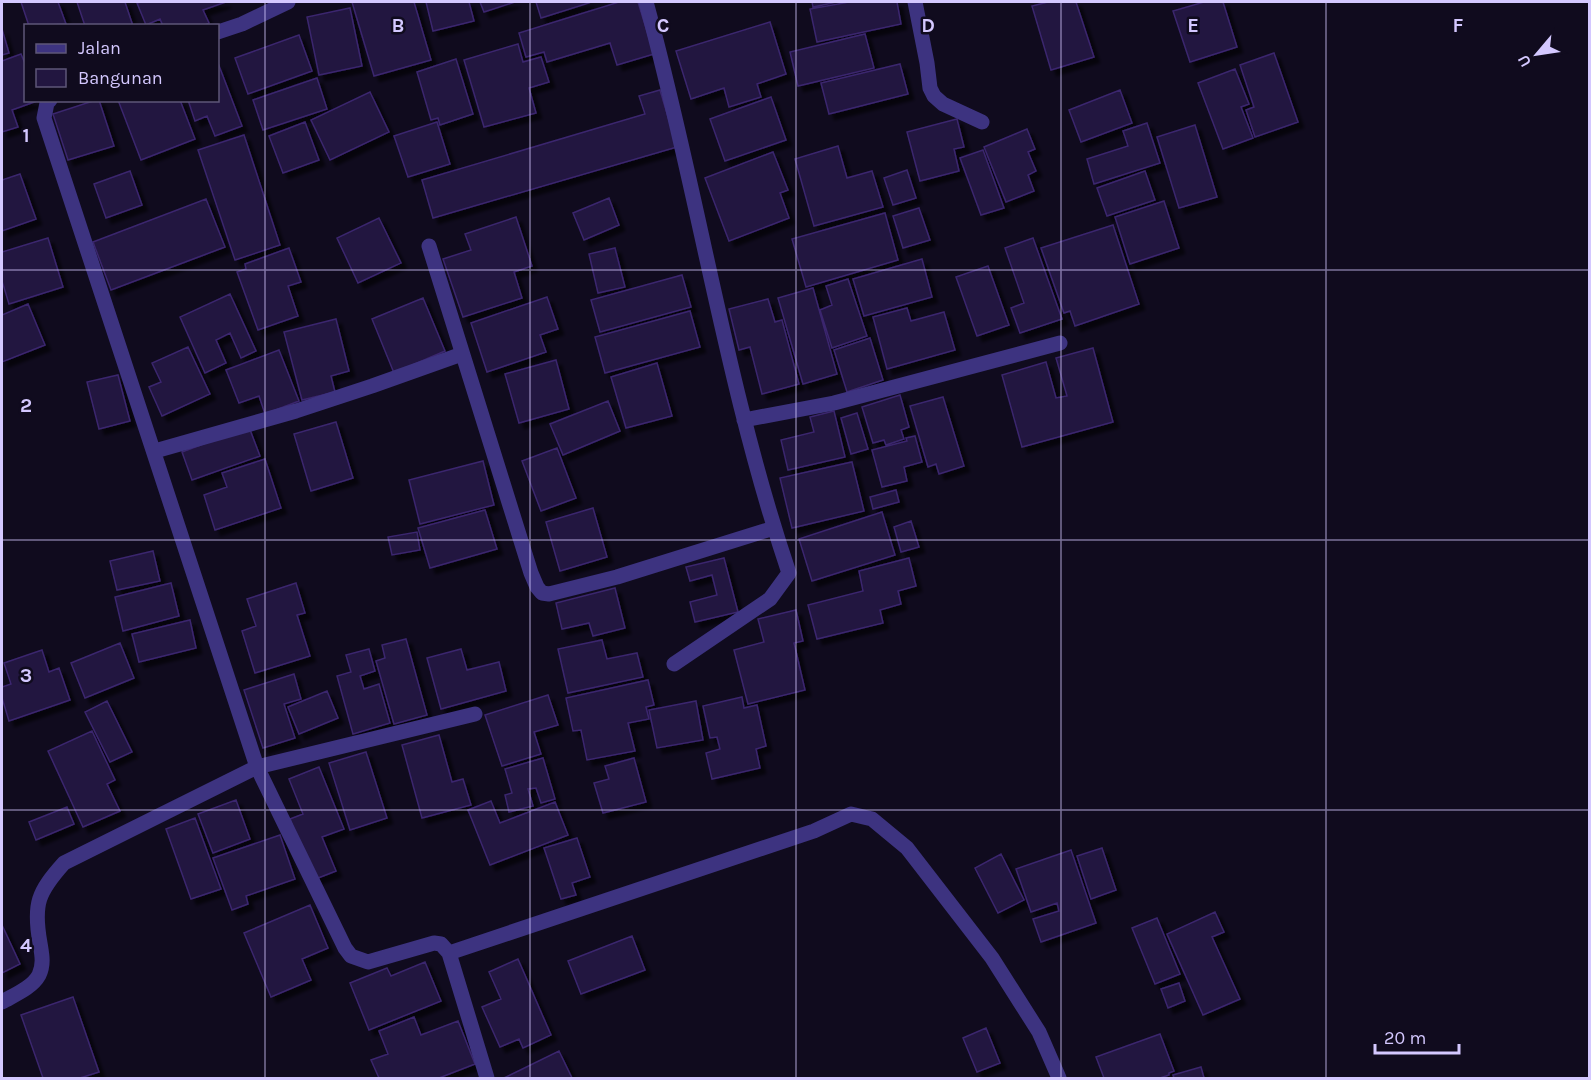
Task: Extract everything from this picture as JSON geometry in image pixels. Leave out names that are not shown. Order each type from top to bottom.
[{"type":"street","points":[[219,32],[242,24],[288,2]]},
{"type":"street","points":[[646,2],[664,68],[744,420],[789,573],[770,599],[674,664]]},
{"type":"street","points":[[915,2],[930,88],[934,96],[943,104],[982,122]]},
{"type":"street","points":[[47,102],[44,118],[155,452],[256,768],[351,956],[368,962],[434,944],[441,944],[449,952],[487,1078]]},
{"type":"street","points":[[429,246],[531,573],[542,593],[549,594],[617,577],[774,528]]},
{"type":"street","points":[[744,420],[834,403],[1060,343]]},
{"type":"street","points":[[155,452],[307,407],[462,354]]},
{"type":"street","points":[[2,1002],[28,987],[38,977],[43,962],[37,928],[38,904],[46,883],[64,863],[256,768],[475,714]]},
{"type":"street","points":[[449,952],[814,831],[850,814],[872,819],[907,848],[992,958],[1039,1032],[1059,1078]]},
{"type":"building","points":[[21,2],[58,2],[66,24],[28,24]]},
{"type":"building","points":[[77,2],[125,2],[132,24],[84,24]]},
{"type":"building","points":[[226,2],[203,10],[209,23],[207,24],[162,24],[160,19],[146,24],[137,3]]},
{"type":"building","points":[[352,2],[414,2],[431,60],[374,76]]},
{"type":"building","points":[[426,2],[469,2],[474,21],[433,31]]},
{"type":"building","points":[[480,2],[515,2],[484,12]]},
{"type":"building","points":[[536,2],[588,2],[589,3],[541,18]]},
{"type":"building","points":[[619,2],[638,2],[654,54],[617,65],[610,43],[547,62],[544,52],[526,57],[519,33]]},
{"type":"building","points":[[812,2],[837,2],[813,7]]},
{"type":"building","points":[[849,2],[897,2],[901,24],[817,42],[810,9]]},
{"type":"building","points":[[1048,2],[1076,2],[1094,57],[1051,70],[1032,6]]},
{"type":"building","points":[[1204,2],[1223,2],[1237,47],[1190,62],[1173,11]]},
{"type":"building","points":[[350,8],[362,66],[319,75],[307,17]]},
{"type":"building","points":[[770,22],[786,74],[757,84],[761,97],[729,107],[724,88],[691,99],[676,51]]},
{"type":"building","points":[[2,29],[9,53],[2,55]]},
{"type":"building","points":[[865,34],[874,68],[798,86],[790,52]]},
{"type":"building","points":[[299,35],[312,71],[248,94],[235,58]]},
{"type":"building","points":[[518,44],[523,62],[541,57],[549,82],[529,88],[536,113],[484,127],[464,60]]},
{"type":"building","points":[[1274,53],[1298,122],[1255,137],[1246,110],[1254,107],[1240,65]]},
{"type":"building","points":[[21,54],[24,61],[24,102],[34,102],[12,110],[18,127],[2,132],[2,61]]},
{"type":"building","points":[[456,59],[473,114],[440,125],[438,118],[431,120],[417,72]]},
{"type":"building","points":[[900,64],[908,94],[829,114],[821,83]]},
{"type":"building","points":[[219,66],[242,126],[215,136],[207,116],[195,121],[189,102],[219,102]]},
{"type":"building","points":[[1235,69],[1249,104],[1241,107],[1253,138],[1223,149],[1198,83]]},
{"type":"building","points":[[317,78],[327,109],[263,130],[253,100]]},
{"type":"building","points":[[660,90],[677,147],[433,218],[422,180],[645,114],[639,96]]},
{"type":"building","points":[[1120,90],[1132,123],[1081,142],[1069,110]]},
{"type":"building","points":[[370,92],[389,132],[330,160],[311,120]]},
{"type":"building","points":[[771,97],[786,140],[725,161],[710,119]]},
{"type":"building","points":[[90,102],[100,102],[114,146],[68,160],[53,114]]},
{"type":"building","points":[[119,102],[181,102],[195,139],[141,160]]},
{"type":"building","points":[[957,119],[964,147],[954,149],[959,171],[920,181],[907,132]]},
{"type":"building","points":[[305,122],[319,160],[283,173],[269,136]]},
{"type":"building","points":[[437,122],[450,164],[408,177],[394,136]]},
{"type":"building","points":[[1147,123],[1160,163],[1094,184],[1087,159],[1128,146],[1123,131]]},
{"type":"building","points":[[1195,125],[1217,197],[1179,208],[1157,137]]},
{"type":"building","points":[[1027,129],[1035,149],[1028,152],[1036,171],[1028,175],[1034,191],[1006,202],[984,147]]},
{"type":"building","points":[[244,135],[280,245],[235,260],[198,150]]},
{"type":"building","points":[[838,146],[847,178],[872,171],[883,207],[814,226],[795,159]]},
{"type":"building","points":[[983,150],[1004,208],[981,215],[960,158]]},
{"type":"building","points":[[773,152],[788,190],[780,193],[789,218],[729,241],[705,178]]},
{"type":"building","points":[[907,170],[916,198],[893,205],[884,178]]},
{"type":"building","points":[[130,171],[142,205],[106,218],[94,184]]},
{"type":"building","points":[[1145,171],[1155,200],[1107,216],[1097,188]]},
{"type":"building","points":[[20,174],[36,219],[2,231],[2,180]]},
{"type":"building","points":[[609,198],[619,225],[584,240],[573,213]]},
{"type":"building","points":[[206,199],[225,247],[111,290],[93,242]]},
{"type":"building","points":[[1164,201],[1179,248],[1130,264],[1115,217]]},
{"type":"building","points":[[919,208],[930,240],[903,248],[893,216]]},
{"type":"building","points":[[885,213],[898,260],[806,287],[792,239]]},
{"type":"building","points":[[516,217],[532,266],[514,272],[522,298],[463,317],[443,259],[471,250],[465,234]]},
{"type":"building","points":[[379,218],[401,263],[358,283],[337,238]]},
{"type":"building","points":[[1113,225],[1139,304],[1075,326],[1070,311],[1064,313],[1041,248]]},
{"type":"building","points":[[48,238],[63,287],[9,304],[2,281],[2,252]]},
{"type":"building","points":[[1033,238],[1062,319],[1020,333],[1011,308],[1024,303],[1005,248]]},
{"type":"building","points":[[289,248],[301,282],[288,286],[298,316],[258,330],[237,272],[246,269],[245,264]]},
{"type":"building","points":[[615,248],[625,287],[598,293],[589,254]]},
{"type":"building","points":[[922,259],[932,297],[864,316],[853,279]]},
{"type":"building","points":[[988,266],[1009,325],[977,336],[956,277]]},
{"type":"building","points":[[682,275],[691,307],[600,332],[591,300]]},
{"type":"building","points":[[848,279],[867,336],[832,348],[820,310],[832,305],[826,286]]},
{"type":"building","points":[[813,288],[837,374],[803,384],[778,298]]},
{"type":"building","points":[[230,294],[256,351],[241,358],[230,333],[216,340],[226,363],[205,373],[180,317]]},
{"type":"building","points":[[547,297],[558,329],[540,335],[546,352],[487,372],[471,323]]},
{"type":"building","points":[[423,298],[445,351],[394,373],[372,319]]},
{"type":"building","points":[[768,299],[775,322],[782,320],[799,384],[762,394],[750,347],[739,350],[729,309]]},
{"type":"building","points":[[28,304],[45,345],[2,362],[2,315]]},
{"type":"building","points":[[907,308],[911,321],[944,312],[955,350],[887,369],[873,317]]},
{"type":"building","points":[[690,311],[700,347],[605,373],[595,337]]},
{"type":"building","points":[[336,319],[349,371],[331,376],[335,392],[302,400],[284,332]]},
{"type":"building","points":[[870,338],[883,380],[847,392],[834,350]]},
{"type":"building","points":[[188,347],[210,394],[162,416],[149,387],[161,382],[152,363]]},
{"type":"building","points":[[1093,348],[1113,422],[1022,447],[1002,375],[1046,362],[1056,398],[1067,396],[1056,358]]},
{"type":"building","points":[[279,350],[299,401],[265,414],[259,396],[239,403],[226,370]]},
{"type":"building","points":[[556,360],[569,409],[519,423],[505,374]]},
{"type":"building","points":[[657,363],[672,416],[626,428],[611,377]]},
{"type":"building","points":[[118,375],[130,421],[99,429],[87,382]]},
{"type":"building","points":[[900,395],[909,427],[901,430],[904,439],[886,445],[884,440],[873,443],[862,407]]},
{"type":"building","points":[[943,397],[964,466],[939,474],[936,464],[928,467],[910,406]]},
{"type":"building","points":[[608,401],[620,431],[563,455],[550,424]]},
{"type":"building","points":[[834,411],[845,457],[788,470],[781,440],[814,432],[810,417]]},
{"type":"building","points":[[857,413],[868,449],[851,454],[841,418]]},
{"type":"building","points":[[336,422],[353,478],[311,491],[294,434]]},
{"type":"building","points":[[249,427],[260,456],[192,480],[182,452]]},
{"type":"building","points":[[915,436],[922,462],[904,467],[907,481],[882,487],[872,450],[907,441],[906,438]]},
{"type":"building","points":[[557,448],[576,498],[541,511],[522,461]]},
{"type":"building","points":[[265,459],[281,508],[215,530],[204,495],[227,487],[222,473]]},
{"type":"building","points":[[483,461],[494,505],[420,524],[409,480]]},
{"type":"building","points":[[852,462],[864,511],[792,528],[780,478]]},
{"type":"building","points":[[896,490],[899,502],[873,509],[870,497]]},
{"type":"building","points":[[593,508],[607,557],[560,571],[546,522]]},
{"type":"building","points":[[485,510],[497,549],[430,568],[418,528]]},
{"type":"building","points":[[882,512],[895,555],[812,581],[799,539]]},
{"type":"building","points":[[911,521],[919,547],[901,552],[894,527]]},
{"type":"building","points":[[417,532],[420,550],[392,555],[388,537]]},
{"type":"building","points":[[153,551],[160,581],[117,590],[110,561]]},
{"type":"building","points":[[724,558],[738,612],[695,622],[690,602],[717,595],[712,575],[690,581],[686,567]]},
{"type":"building","points":[[909,558],[916,586],[898,591],[901,604],[880,610],[883,623],[817,639],[808,605],[863,591],[859,571]]},
{"type":"building","points":[[171,583],[179,616],[123,631],[115,597]]},
{"type":"building","points":[[296,583],[305,613],[297,615],[310,656],[255,673],[242,631],[256,626],[247,599]]},
{"type":"building","points":[[615,588],[625,628],[593,636],[589,623],[562,629],[556,603]]},
{"type":"building","points":[[796,610],[803,641],[794,643],[805,690],[748,704],[734,650],[764,642],[758,619]]},
{"type":"building","points":[[190,620],[196,648],[139,662],[132,634]]},
{"type":"building","points":[[406,639],[427,715],[394,724],[376,661],[385,658],[382,645]]},
{"type":"building","points":[[602,640],[607,659],[637,653],[643,677],[568,693],[558,649]]},
{"type":"building","points":[[120,643],[134,678],[85,698],[71,663]]},
{"type":"building","points":[[369,649],[375,671],[360,676],[364,689],[379,684],[390,723],[353,734],[337,676],[351,672],[346,655]]},
{"type":"building","points":[[461,649],[467,670],[499,662],[506,691],[441,709],[427,658]]},
{"type":"building","points":[[42,650],[49,672],[59,668],[70,700],[9,721],[2,698],[2,687],[11,684],[4,663]]},
{"type":"building","points":[[294,674],[301,699],[284,704],[295,738],[263,748],[244,690]]},
{"type":"building","points":[[648,680],[654,705],[646,707],[649,719],[628,723],[635,751],[587,760],[581,730],[573,731],[566,698]]},
{"type":"building","points":[[327,691],[338,718],[299,734],[288,707]]},
{"type":"building","points":[[548,695],[558,725],[534,732],[541,754],[502,766],[485,715]]},
{"type":"building","points":[[742,697],[744,708],[757,705],[766,746],[756,749],[760,768],[712,779],[706,753],[720,749],[717,737],[710,738],[703,706]]},
{"type":"building","points":[[107,701],[132,752],[110,762],[85,712]]},
{"type":"building","points":[[696,701],[703,740],[657,748],[649,710]]},
{"type":"building","points":[[92,731],[115,780],[107,784],[120,811],[83,827],[48,751]]},
{"type":"building","points":[[439,735],[452,782],[463,779],[471,805],[422,818],[402,745]]},
{"type":"building","points":[[366,752],[387,818],[350,830],[329,763]]},
{"type":"building","points":[[543,758],[555,799],[541,803],[536,788],[528,789],[533,806],[509,812],[505,795],[512,793],[505,769]]},
{"type":"building","points":[[634,758],[646,802],[603,813],[594,783],[609,779],[605,766]]},
{"type":"building","points":[[319,767],[344,829],[322,837],[336,871],[313,880],[290,819],[303,814],[289,779]]},
{"type":"building","points":[[236,800],[250,839],[213,853],[198,814]]},
{"type":"building","points":[[491,801],[500,823],[555,802],[568,835],[490,865],[468,810]]},
{"type":"building","points":[[67,807],[74,824],[36,840],[29,822]]},
{"type":"building","points":[[195,818],[221,889],[191,899],[166,829]]},
{"type":"building","points":[[280,835],[295,879],[246,896],[248,904],[232,910],[213,858]]},
{"type":"building","points":[[577,838],[590,877],[572,883],[576,895],[561,899],[544,848]]},
{"type":"building","points":[[1102,848],[1116,890],[1091,899],[1077,856]]},
{"type":"building","points":[[1071,850],[1096,923],[1041,942],[1033,919],[1059,911],[1057,903],[1031,912],[1016,869]]},
{"type":"building","points":[[1001,854],[1024,900],[998,913],[975,868]]},
{"type":"building","points":[[310,905],[328,948],[302,959],[311,980],[271,997],[244,933]]},
{"type":"building","points":[[1215,912],[1224,932],[1212,937],[1240,999],[1203,1015],[1167,934]]},
{"type":"building","points":[[1157,918],[1180,974],[1155,984],[1132,928]]},
{"type":"building","points":[[2,925],[20,964],[2,973]]},
{"type":"building","points":[[632,936],[645,970],[581,994],[568,961]]},
{"type":"building","points":[[518,959],[551,1035],[523,1048],[519,1039],[500,1047],[482,1007],[501,999],[489,972]]},
{"type":"building","points":[[425,962],[441,1001],[369,1030],[350,983],[387,968],[391,976]]},
{"type":"building","points":[[1179,983],[1185,1001],[1168,1008],[1161,989]]},
{"type":"building","points":[[73,997],[99,1072],[80,1078],[43,1078],[21,1015]]},
{"type":"building","points":[[414,1017],[421,1035],[458,1021],[475,1064],[439,1078],[379,1078],[371,1060],[388,1054],[379,1031]]},
{"type":"building","points":[[986,1028],[1000,1063],[977,1072],[963,1038]]},
{"type":"building","points":[[1160,1034],[1174,1071],[1169,1075],[1160,1078],[1104,1078],[1096,1057]]},
{"type":"building","points":[[559,1051],[572,1078],[504,1078]]},
{"type":"building","points":[[1201,1067],[1204,1078],[1174,1078],[1173,1075]]}]
